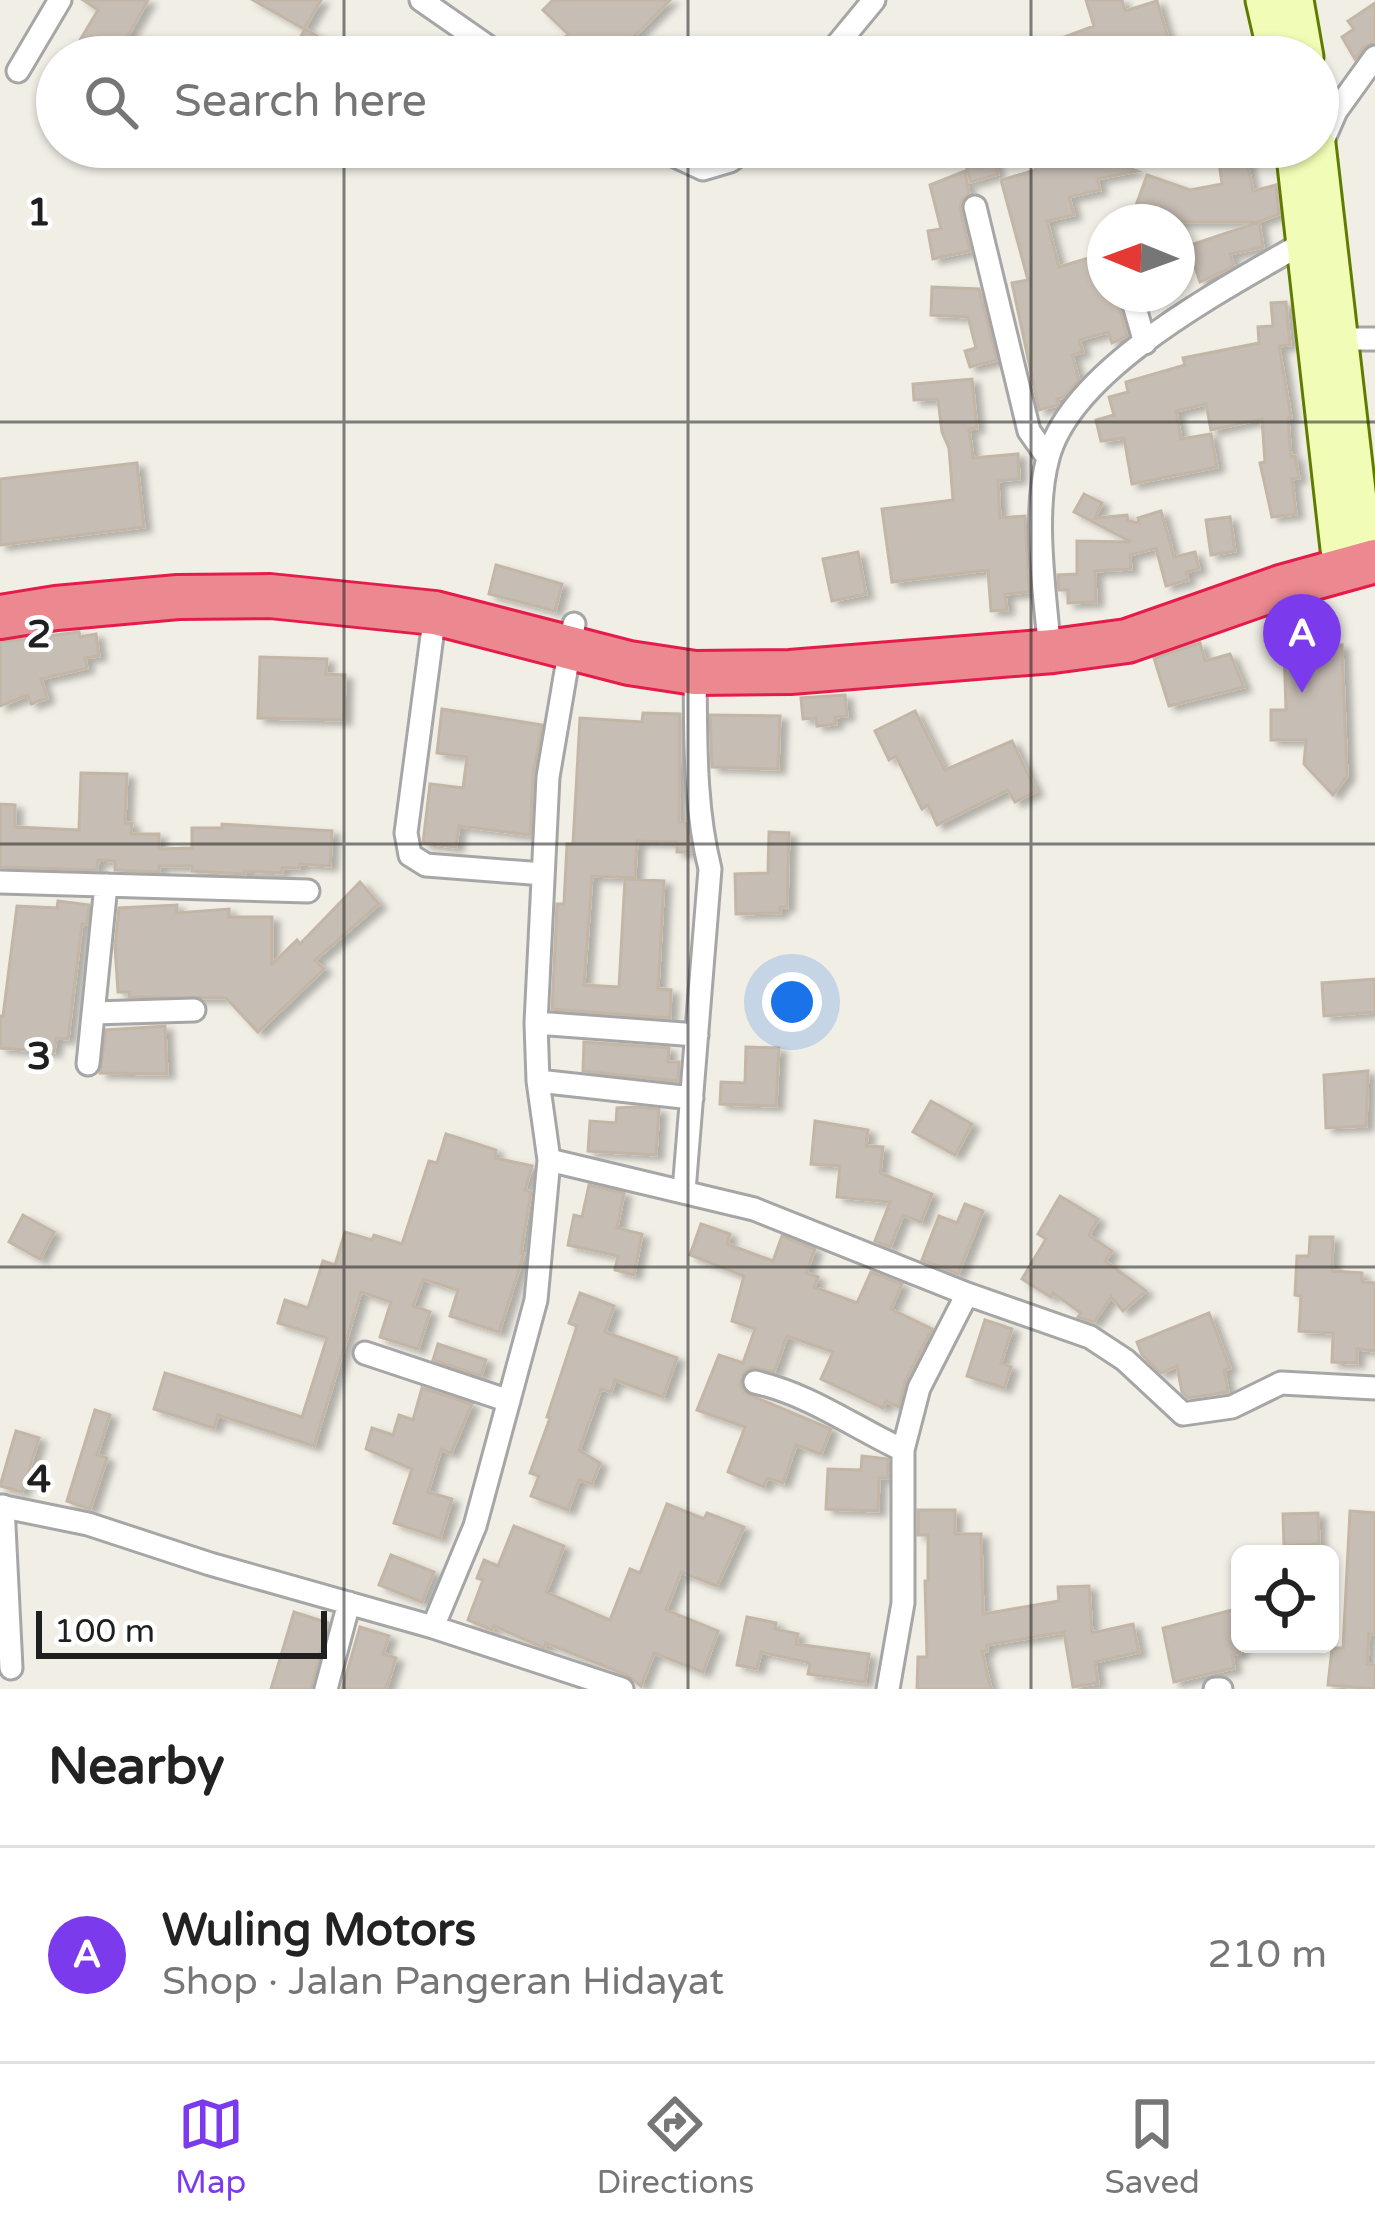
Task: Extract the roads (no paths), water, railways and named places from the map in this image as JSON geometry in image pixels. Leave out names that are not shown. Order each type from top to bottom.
[{"type":"highway","points":[[0,595],[65,584],[177,575],[271,574],[571,635],[695,649],[793,650],[1048,632],[1125,620],[1361,554]]},
{"type":"highway","points":[[571,635],[629,663],[695,673],[790,672],[1053,651],[1127,641],[1361,554]]},
{"type":"highway","points":[[0,617],[178,597],[352,592]]},
{"type":"main road","points":[[1263,0],[1271,36]]},
{"type":"main road","points":[[1296,0],[1302,36]]},
{"type":"main road","points":[[1308,168],[1303,243],[1361,554]]},
{"type":"main road","points":[[1313,168],[1339,339],[1361,554]]},
{"type":"street","points":[[38,36],[60,0]]},
{"type":"street","points":[[422,0],[473,36]]},
{"type":"street","points":[[844,36],[874,0]]},
{"type":"street","points":[[18,70],[36,40]]},
{"type":"street","points":[[1339,107],[1375,57]]},
{"type":"street","points":[[975,207],[1029,431],[1048,458]]},
{"type":"street","points":[[1048,632],[1040,546],[1048,458],[1070,410],[1107,368],[1303,243]]},
{"type":"street","points":[[1136,312],[1145,343]]},
{"type":"street","points":[[1339,339],[1375,339]]},
{"type":"street","points":[[416,603],[406,833],[410,854],[426,865],[543,874]]},
{"type":"street","points":[[433,1627],[475,1526],[536,1300],[549,1160],[536,1023],[548,777],[571,635]]},
{"type":"street","points":[[684,1191],[710,869],[698,806],[695,673]]},
{"type":"street","points":[[0,882],[308,891]]},
{"type":"street","points":[[88,1064],[106,885]]},
{"type":"street","points":[[93,1013],[194,1010]]},
{"type":"street","points":[[536,1023],[697,1034]]},
{"type":"street","points":[[538,1081],[692,1098]]},
{"type":"street","points":[[549,1160],[754,1209],[1090,1337],[1125,1360],[1183,1414],[1232,1407],[1280,1383],[1375,1388]]},
{"type":"street","points":[[888,1689],[903,1604],[903,1450],[919,1388],[968,1294]]},
{"type":"street","points":[[365,1352],[509,1401]]},
{"type":"street","points":[[755,1382],[817,1401],[856,1429],[903,1450]]},
{"type":"street","points":[[11,1668],[1,1506],[88,1524],[622,1689]]},
{"type":"street","points":[[326,1689],[349,1603]]},
{"type":"place","name":"Wuling Motors","points":[[1302,693]]}]
